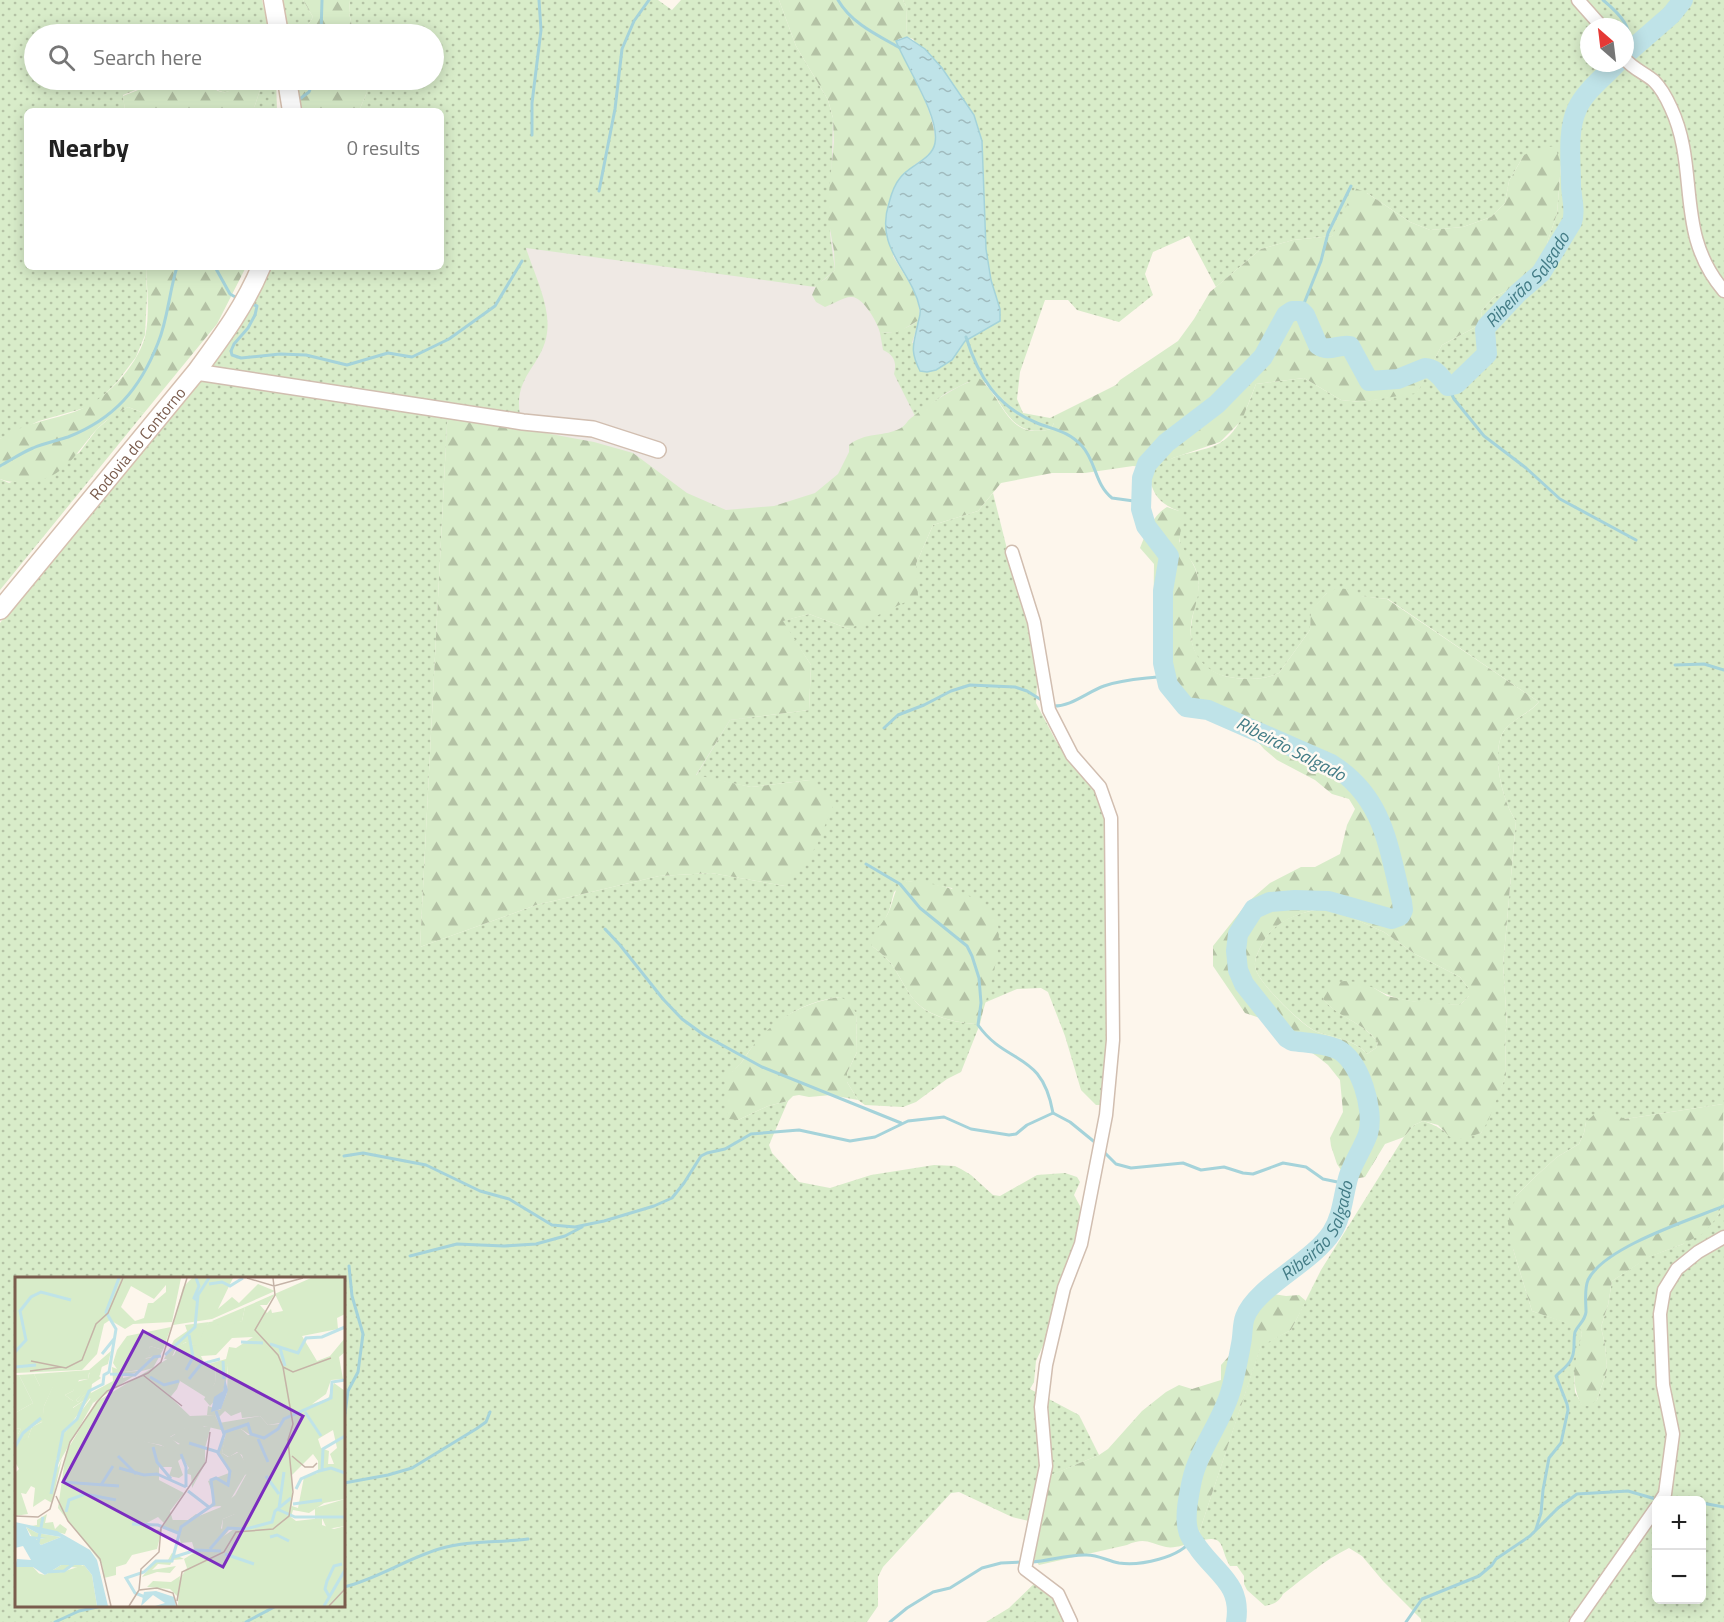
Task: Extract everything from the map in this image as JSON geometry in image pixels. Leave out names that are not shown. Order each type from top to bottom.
[{"type":"main road","points":[[273,0],[277,24]]},
{"type":"main road","points":[[289,90],[292,108]]},
{"type":"main road","name":"Rodovia do Contorno","points":[[0,610],[196,372],[225,332],[250,291],[260,270]]},
{"type":"street","points":[[1578,0],[1594,18]]},
{"type":"street","points":[[1634,67],[1653,81],[1671,107],[1682,142],[1688,199],[1695,236],[1710,272],[1724,291]]},
{"type":"street","points":[[196,372],[523,422],[592,429],[658,450]]},
{"type":"street","points":[[1012,552],[1035,622],[1049,710],[1072,755],[1100,787],[1111,818],[1113,1040],[1106,1115],[1081,1244],[1064,1288],[1046,1365],[1041,1407],[1046,1466],[1025,1569],[1058,1593],[1071,1622]]},
{"type":"street","points":[[1664,1496],[1673,1434],[1663,1385],[1660,1314],[1664,1290],[1677,1269],[1698,1252],[1724,1237]]},
{"type":"street","points":[[1576,1622],[1652,1514]]},
{"type":"shaded area","points":[[1010,62],[1014,349],[807,568],[703,867],[432,431],[462,234]]},
{"type":"green space","points":[[0,0],[262,0],[268,24],[24,24],[24,90],[136,90],[123,95],[125,108],[24,108],[24,270],[146,270],[145,335],[136,357],[117,382],[99,400],[88,407],[39,421],[0,439]]},
{"type":"green space","points":[[281,0],[303,0],[313,17],[308,24],[287,24]]},
{"type":"green space","points":[[303,0],[350,0],[349,13],[352,24],[308,24],[313,17]]},
{"type":"green space","points":[[350,0],[658,0],[672,10],[681,0],[779,0],[796,46],[828,100],[833,118],[830,234],[835,270],[815,287],[526,248],[541,290],[548,323],[540,354],[524,380],[519,402],[520,415],[450,410],[447,424],[420,947],[536,905],[659,876],[711,873],[785,886],[810,780],[751,787],[696,776],[730,720],[809,710],[811,665],[782,621],[809,614],[849,629],[916,564],[933,525],[978,511],[993,493],[1007,549],[1022,578],[1038,667],[1036,703],[1056,741],[1098,792],[1114,835],[1105,1097],[1100,1105],[1096,1105],[1081,1090],[1065,1036],[1048,992],[1041,988],[1017,989],[984,1003],[994,967],[952,888],[907,881],[894,892],[889,911],[872,946],[890,962],[911,996],[921,1007],[945,1019],[980,1024],[961,1072],[947,1079],[916,1102],[903,1107],[865,1105],[858,1100],[847,1082],[847,1073],[857,1052],[856,1013],[840,997],[827,999],[793,1012],[764,1034],[728,1075],[738,1120],[768,1106],[788,1101],[769,1145],[772,1153],[799,1182],[830,1188],[871,1175],[934,1165],[955,1166],[971,1175],[993,1195],[1000,1196],[1037,1175],[1065,1173],[1077,1177],[1080,1182],[1074,1195],[1080,1206],[1082,1223],[1057,1315],[1036,1361],[1034,1382],[1030,1389],[1079,1415],[1099,1455],[1042,1479],[1033,1522],[1012,1517],[959,1492],[951,1493],[883,1567],[878,1577],[878,1606],[867,1622],[0,1622],[0,623],[219,356],[235,332],[266,270],[444,270],[444,108],[360,108],[367,90],[444,90],[444,24],[352,24],[349,13]]},
{"type":"green space","points":[[779,0],[903,0],[906,6],[907,37],[898,39],[928,109],[935,137],[934,146],[930,152],[914,165],[893,256],[911,286],[919,312],[919,320],[899,332],[880,333],[869,311],[856,298],[846,298],[825,307],[816,302],[812,295],[817,284],[835,270],[827,212],[834,142],[833,118],[828,100],[796,46]]},
{"type":"green space","points":[[903,0],[1724,0],[1724,1144],[1723,1104],[1625,1119],[1586,1122],[1579,1144],[1557,1157],[1516,1196],[1513,1249],[1532,1311],[1580,1327],[1582,1334],[1574,1377],[1575,1392],[1582,1405],[1597,1400],[1607,1370],[1601,1327],[1612,1281],[1648,1257],[1683,1244],[1718,1216],[1724,1198],[1724,1622],[1421,1622],[1421,1619],[1362,1556],[1349,1548],[1315,1569],[1276,1602],[1265,1606],[1247,1590],[1244,1576],[1237,1566],[1230,1566],[1217,1540],[1206,1539],[1196,1542],[1261,1345],[1291,1330],[1321,1270],[1404,1137],[1414,1125],[1423,1121],[1455,1137],[1481,1133],[1506,1076],[1505,1032],[1507,1024],[1503,965],[1516,821],[1502,788],[1498,748],[1506,728],[1539,702],[1388,599],[1327,593],[1312,610],[1310,630],[1279,673],[1261,678],[1241,679],[1218,674],[1209,669],[1196,655],[1191,636],[1198,579],[1195,567],[1180,543],[1179,511],[1158,498],[1149,476],[1163,462],[1211,447],[1227,438],[1238,425],[1256,384],[1304,378],[1341,400],[1361,402],[1417,392],[1442,345],[1483,323],[1481,311],[1494,297],[1521,284],[1545,257],[1557,214],[1561,164],[1524,155],[1509,181],[1505,203],[1491,217],[1463,227],[1430,230],[1410,222],[1367,193],[1332,236],[1293,240],[1261,249],[1216,287],[1189,236],[1153,252],[1145,274],[1153,295],[1119,322],[1077,310],[1068,300],[1045,300],[1020,372],[1017,399],[1023,413],[1050,418],[1054,416],[1051,429],[1038,431],[1018,425],[1004,410],[986,383],[968,382],[946,393],[915,416],[894,374],[894,359],[883,350],[880,333],[901,330],[919,320],[912,343],[965,341],[1000,320],[1000,309],[991,280],[986,249],[982,141],[913,39],[907,37],[906,6]]},
{"type":"green space","points":[[138,90],[216,90],[223,92],[260,90],[254,108],[125,108],[123,96]]},
{"type":"green space","points":[[260,90],[276,90],[277,108],[254,108]]},
{"type":"green space","points":[[297,90],[367,90],[360,108],[298,108]]},
{"type":"green space","points":[[1555,146],[1561,164],[1557,214],[1545,257],[1525,282],[1494,297],[1481,311],[1483,323],[1442,345],[1417,393],[1361,402],[1341,400],[1304,378],[1256,384],[1242,420],[1220,442],[1173,458],[1154,468],[1133,466],[1085,473],[1052,473],[1001,483],[978,511],[933,525],[916,564],[918,596],[849,629],[809,614],[783,621],[811,665],[809,710],[730,720],[696,775],[751,787],[810,780],[833,806],[816,847],[785,886],[711,873],[659,876],[536,905],[420,947],[447,424],[450,410],[633,453],[687,493],[726,510],[774,506],[815,493],[838,474],[849,452],[849,445],[855,441],[901,428],[935,401],[979,378],[1015,424],[1024,429],[1036,431],[1051,429],[1054,416],[1116,385],[1178,341],[1210,292],[1261,249],[1293,240],[1332,236],[1355,188],[1367,193],[1410,222],[1430,230],[1463,227],[1491,217],[1505,203],[1509,181],[1524,155],[1536,149]]},
{"type":"green space","points":[[146,270],[244,270],[217,324],[144,413],[128,407],[112,416],[98,428],[69,463],[52,476],[27,482],[10,482],[0,479],[0,439],[27,426],[85,407],[107,392],[126,372],[141,349],[145,337],[148,302]]},
{"type":"green space","points":[[128,407],[144,413],[0,590],[0,479],[9,483],[79,453],[97,429],[113,415]]},
{"type":"green space","points":[[1167,507],[1183,515],[1179,541],[1195,568],[1199,583],[1191,625],[1193,645],[1202,662],[1218,674],[1248,679],[1279,673],[1310,630],[1311,610],[1327,593],[1338,588],[1361,596],[1387,599],[1539,702],[1506,728],[1498,748],[1502,788],[1516,821],[1503,965],[1507,1025],[1505,1032],[1506,1076],[1481,1133],[1463,1139],[1450,1137],[1438,1125],[1423,1121],[1414,1125],[1404,1137],[1385,1144],[1365,1177],[1354,1179],[1345,1176],[1337,1164],[1330,1138],[1343,1112],[1340,1080],[1318,1057],[1260,1018],[1245,1013],[1213,966],[1213,946],[1248,902],[1270,883],[1301,867],[1315,867],[1340,854],[1347,825],[1355,809],[1349,799],[1332,794],[1315,780],[1277,760],[1242,724],[1188,698],[1171,677],[1156,665],[1153,648],[1154,564],[1140,548],[1150,525]],"holes":[[[1327,907],[1384,932],[1415,954],[1460,977],[1469,989],[1469,996],[1460,1005],[1411,1001],[1387,996],[1358,982],[1344,981],[1332,984],[1323,990],[1323,999],[1337,1012],[1373,1036],[1378,1043],[1376,1048],[1367,1054],[1350,1042],[1317,1032],[1302,1022],[1274,995],[1259,977],[1255,967],[1265,938],[1279,924],[1307,912]]]},
{"type":"green space","points":[[907,881],[952,889],[969,896],[992,911],[997,921],[998,950],[980,1024],[963,1023],[945,1018],[921,1007],[911,996],[890,962],[872,946],[874,936],[887,916],[899,884]]},
{"type":"green space","points":[[1328,907],[1384,932],[1415,954],[1460,977],[1469,989],[1469,996],[1460,1005],[1426,1003],[1394,997],[1374,988],[1323,999],[1329,1006],[1373,1036],[1378,1043],[1376,1048],[1367,1054],[1350,1042],[1317,1032],[1302,1022],[1265,985],[1256,970],[1255,962],[1265,938],[1279,924],[1297,915]]},
{"type":"green space","points":[[840,997],[850,1002],[856,1013],[857,1052],[847,1073],[847,1082],[858,1100],[831,1095],[809,1097],[799,1095],[738,1120],[729,1119],[724,1103],[727,1075],[739,1066],[760,1037],[791,1013],[814,1003]]},
{"type":"green space","points":[[1723,1104],[1724,1198],[1718,1216],[1704,1233],[1649,1257],[1612,1281],[1601,1327],[1607,1370],[1597,1400],[1588,1406],[1582,1406],[1574,1379],[1574,1370],[1582,1334],[1580,1328],[1532,1311],[1513,1249],[1508,1223],[1516,1196],[1557,1157],[1579,1144],[1586,1122],[1600,1109],[1625,1119]]},
{"type":"green space","points":[[1266,1293],[1299,1295],[1306,1301],[1291,1330],[1261,1346],[1196,1542],[1169,1547],[1138,1541],[1039,1565],[1025,1549],[1041,1479],[1108,1449],[1142,1411],[1166,1392],[1179,1385],[1192,1389],[1221,1380],[1221,1365],[1237,1347],[1245,1332],[1248,1302]]},
{"type":"green space","points":[[1039,1579],[1073,1622],[986,1622],[1009,1608]]},
{"type":"water","points":[[907,37],[925,49],[942,68],[974,115],[982,141],[986,249],[991,280],[1000,309],[1000,321],[965,341],[952,360],[936,370],[927,372],[920,371],[913,352],[920,314],[916,295],[896,259],[886,233],[886,219],[896,183],[904,173],[930,154],[935,143],[932,119],[896,41]]},
{"type":"waterway","points":[[321,24],[322,0]]},
{"type":"waterway","points":[[532,135],[532,103],[541,30],[539,0]]},
{"type":"waterway","points":[[599,191],[615,109],[622,49],[634,21],[649,0]]},
{"type":"waterway","points":[[838,0],[857,22],[900,48]]},
{"type":"waterway","points":[[1603,0],[1621,18]]},
{"type":"waterway","name":"Ribeirão Salgado","points":[[1634,47],[1671,15],[1683,0]]},
{"type":"waterway","name":"Ribeirão Salgado","points":[[1236,1622],[1237,1609],[1232,1589],[1199,1549],[1189,1533],[1187,1512],[1192,1480],[1230,1393],[1238,1362],[1245,1317],[1261,1295],[1312,1254],[1332,1232],[1341,1212],[1349,1175],[1366,1139],[1370,1124],[1364,1087],[1359,1074],[1345,1055],[1332,1047],[1292,1041],[1287,1038],[1244,984],[1238,970],[1236,951],[1238,934],[1254,909],[1270,902],[1328,901],[1392,919],[1400,916],[1403,910],[1381,824],[1373,807],[1349,777],[1331,764],[1208,710],[1186,707],[1168,685],[1163,663],[1163,591],[1169,556],[1146,526],[1141,509],[1142,478],[1147,464],[1166,443],[1217,404],[1263,357],[1286,315],[1292,311],[1301,311],[1305,315],[1318,345],[1326,348],[1350,346],[1369,381],[1398,379],[1429,368],[1436,372],[1448,386],[1456,384],[1487,354],[1485,330],[1487,326],[1518,293],[1541,273],[1572,222],[1570,146],[1574,118],[1585,96],[1608,72]]},
{"type":"waterway","points":[[297,101],[310,90]]},
{"type":"waterway","points":[[1301,311],[1321,261],[1328,233],[1351,186]]},
{"type":"waterway","points":[[249,303],[257,306],[255,315],[231,351],[232,355],[241,358],[280,354],[306,355],[347,365],[388,353],[412,357],[449,339],[495,306],[522,261]]},
{"type":"waterway","points":[[0,466],[33,448],[84,430],[124,400],[143,375],[158,343],[176,270]]},
{"type":"waterway","points":[[217,270],[230,294],[237,298]]},
{"type":"waterway","points":[[966,337],[983,377],[1000,399],[1023,416],[1077,441],[1087,452],[1102,487],[1112,498],[1141,502]]},
{"type":"waterway","points":[[1448,386],[1454,399],[1484,436],[1526,468],[1560,499],[1636,540]]},
{"type":"waterway","points":[[1675,665],[1704,664],[1724,670]]},
{"type":"waterway","points":[[1052,706],[1072,702],[1112,684],[1165,676]]},
{"type":"waterway","points":[[884,728],[898,715],[970,685],[1015,687],[1043,701]]},
{"type":"waterway","points":[[866,864],[900,884],[920,908],[967,946],[979,978],[981,1003],[978,1025],[989,1038],[1032,1068],[1041,1078],[1053,1113]]},
{"type":"waterway","points":[[605,929],[663,999],[682,1019],[704,1035],[762,1067],[901,1123]]},
{"type":"waterway","points":[[344,1156],[363,1153],[426,1165],[480,1191],[509,1199],[552,1225],[575,1227],[604,1221],[654,1206],[672,1198],[701,1156],[725,1149],[751,1134],[799,1130],[850,1141],[875,1137],[908,1121],[944,1117],[971,1129],[1009,1135],[1016,1134],[1027,1125],[1053,1113],[1070,1122],[1097,1144]]},
{"type":"waterway","points":[[1103,1151],[1116,1164],[1131,1168],[1183,1163],[1201,1170],[1224,1167],[1253,1174],[1283,1163],[1306,1167],[1323,1179],[1347,1184]]},
{"type":"waterway","points":[[1536,1529],[1541,1513],[1549,1458],[1561,1443],[1568,1410],[1556,1376],[1573,1356],[1575,1332],[1586,1312],[1588,1280],[1597,1268],[1611,1256],[1629,1246],[1724,1206]]},
{"type":"waterway","points":[[410,1256],[457,1244],[504,1246],[536,1244],[565,1236],[582,1227]]},
{"type":"waterway","points":[[345,1414],[348,1391],[358,1372],[363,1334],[352,1296],[349,1266]]},
{"type":"waterway","points":[[345,1483],[412,1468],[486,1422],[490,1412]]},
{"type":"waterway","points":[[1406,1622],[1422,1599],[1479,1576],[1496,1559],[1530,1536],[1558,1508],[1577,1494],[1628,1491],[1652,1498]]},
{"type":"waterway","points":[[1706,1504],[1724,1507]]},
{"type":"waterway","points":[[345,1587],[450,1546],[528,1539]]},
{"type":"waterway","points":[[1031,1562],[1080,1555],[1095,1556],[1127,1564],[1148,1562],[1179,1551],[1192,1539]]},
{"type":"waterway","points":[[890,1622],[933,1592],[950,1588],[982,1568],[1001,1563],[1024,1562]]},
{"type":"waterway","points":[[55,1622],[79,1611],[97,1607]]},
{"type":"waterway","points":[[246,1622],[274,1607]]}]
